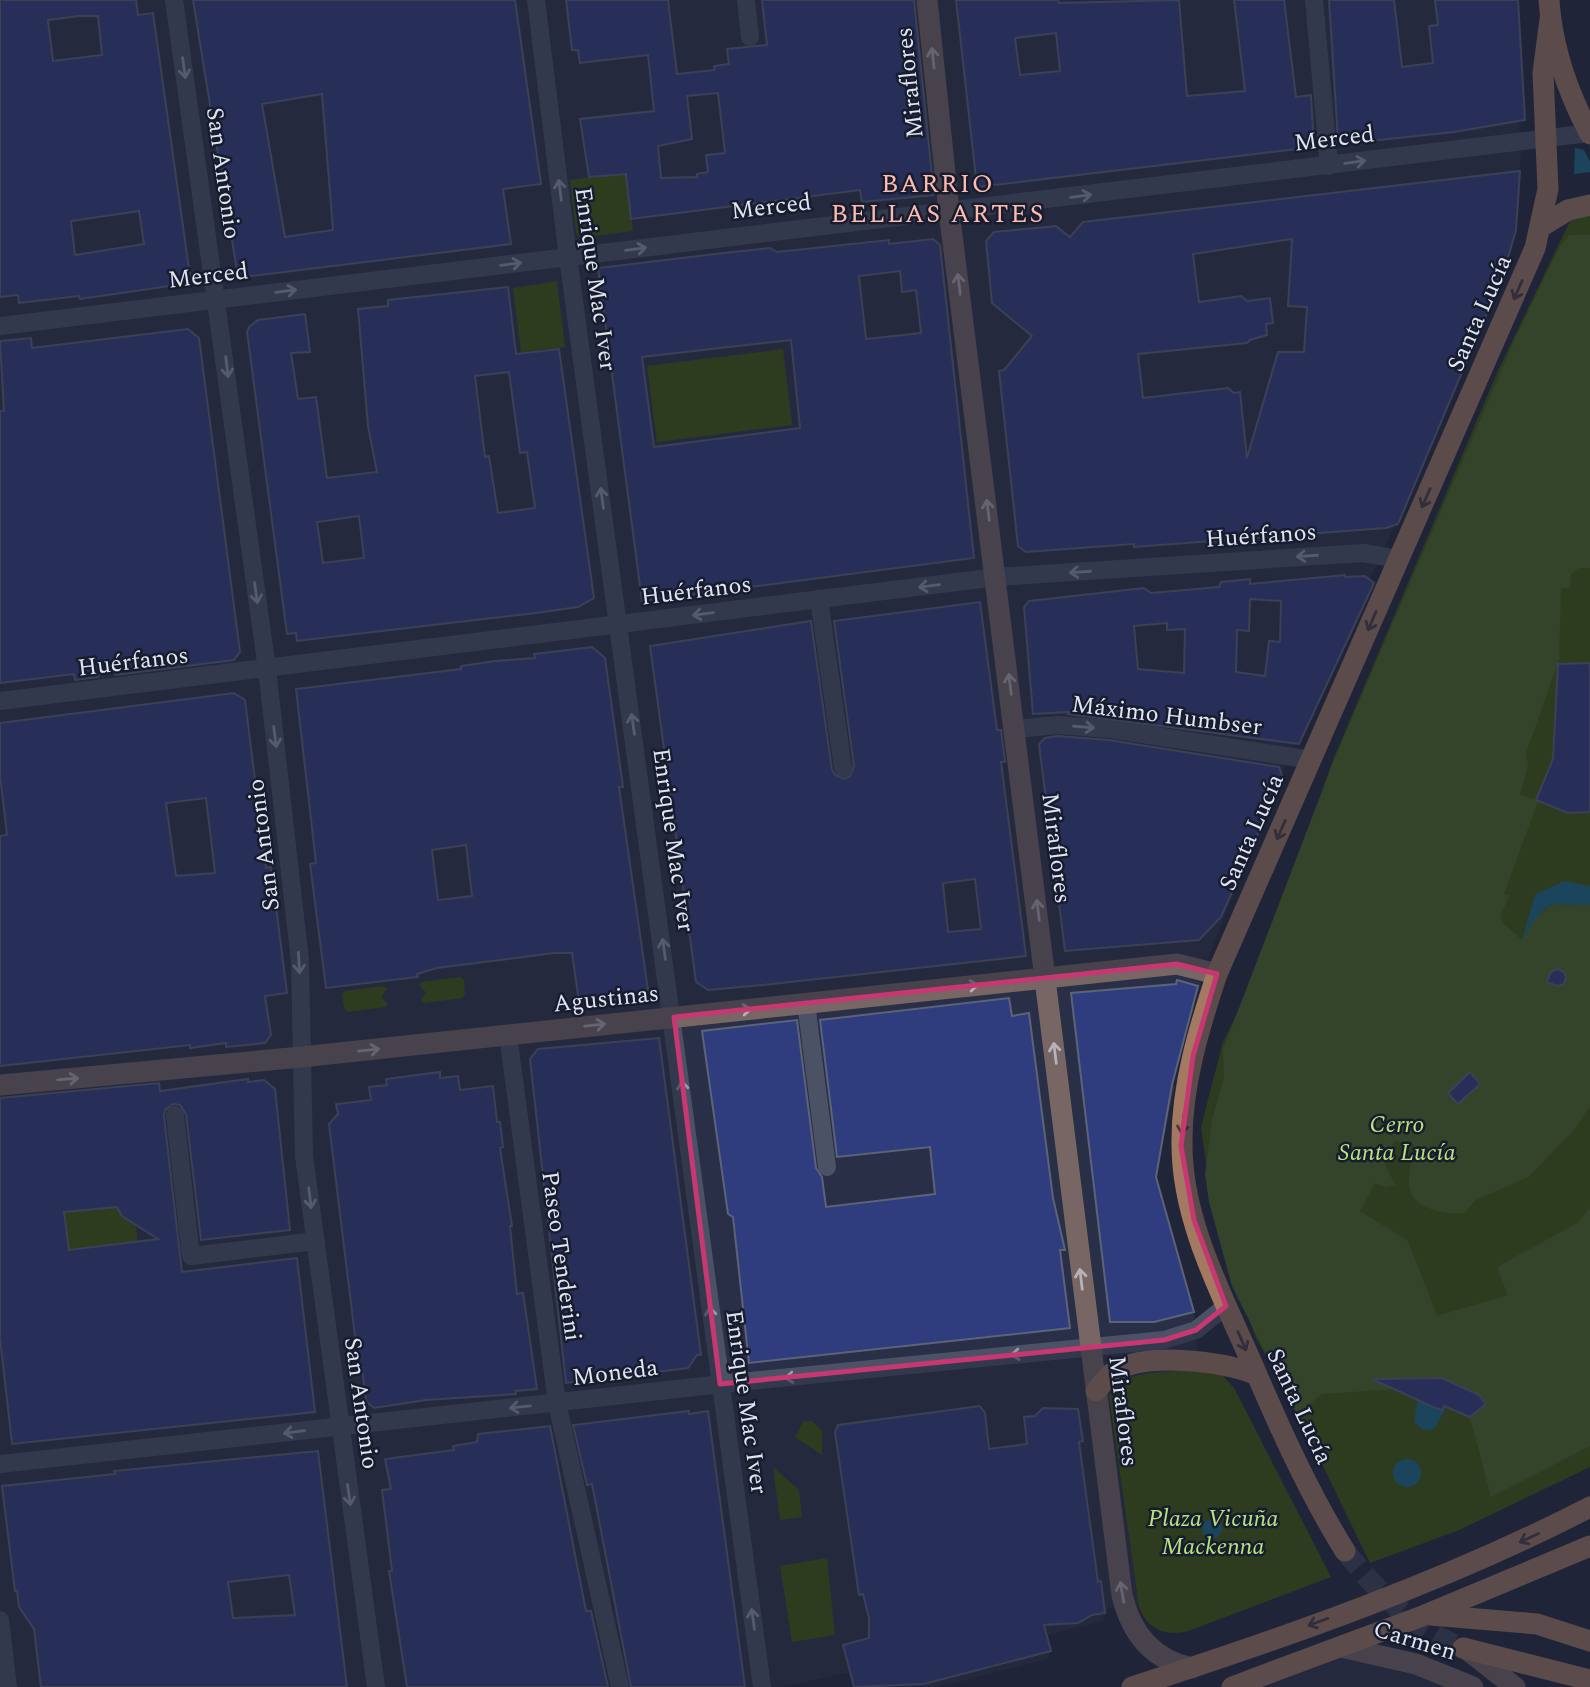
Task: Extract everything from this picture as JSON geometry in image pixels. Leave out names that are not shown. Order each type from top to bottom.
[{"type":"main road","points":[[1550,9],[1569,89],[1590,133]]},
{"type":"main road","name":"Santa Lucía","points":[[1345,1550],[1298,1467],[1226,1306],[1194,1220],[1185,1181],[1181,1146],[1193,1056],[1217,974],[1526,273],[1542,226],[1548,189],[1542,73],[1550,9]]},
{"type":"main road","points":[[1542,226],[1568,210],[1590,205]]},
{"type":"main road","points":[[1096,1391],[1117,1370],[1150,1364],[1203,1361],[1224,1364],[1257,1375]]},
{"type":"main road","points":[[1132,1687],[1192,1668],[1441,1576],[1530,1539],[1590,1507]]},
{"type":"main road","points":[[1232,1687],[1425,1615],[1590,1546]]},
{"type":"main road","points":[[1425,1615],[1537,1624],[1590,1641]]},
{"type":"main road","points":[[1465,1649],[1590,1680]]},
{"type":"street","name":"San Antonio","points":[[174,0],[218,300],[267,669],[300,961],[304,1156],[376,1687]]},
{"type":"street","name":"Enrique Mac Iver","points":[[536,0],[568,257],[674,1017],[720,1384],[762,1687]]},
{"type":"street","points":[[746,0],[750,37]]},
{"type":"street","name":"Miraflores","points":[[927,0],[949,211],[1016,729],[1089,1347],[1126,1612],[1137,1633],[1152,1652],[1171,1662],[1192,1668]]},
{"type":"street","points":[[1314,0],[1329,166]]},
{"type":"street","name":"Merced","points":[[0,326],[1590,133]]},
{"type":"street","name":"Huérfanos","points":[[0,701],[997,577],[1363,553],[1399,559]]},
{"type":"street","points":[[819,599],[843,768]]},
{"type":"street","name":"Máximo Humbser","points":[[1016,729],[1057,725],[1110,729],[1312,760]]},
{"type":"street","name":"Agustinas","points":[[0,1085],[301,1057],[1177,964],[1217,974]]},
{"type":"street","points":[[806,1003],[827,1167]]},
{"type":"street","name":"Paseo Tenderini","points":[[508,1035],[557,1403],[620,1687]]},
{"type":"street","points":[[175,1115],[191,1256],[316,1241]]},
{"type":"street","name":"Moneda","points":[[0,1464],[1181,1336],[1205,1324],[1226,1306]]},
{"type":"street","points":[[0,1620],[8,1687]]},
{"type":"street","name":"Carmen","points":[[1341,1647],[1416,1664],[1473,1687]]},
{"type":"street","name":"Carmen","points":[[1465,1649],[1515,1687]]},
{"type":"highlighted area","points":[[1177,964],[1217,974],[1193,1056],[1181,1146],[1194,1220],[1226,1306],[1196,1330],[1164,1340],[720,1384],[674,1017]]},
{"type":"shaded area","points":[[0,0],[1513,0],[1521,157],[1513,232],[1413,484],[1284,768],[1208,958],[1172,1084],[1175,1086],[1157,1169],[1154,1169],[1194,1312],[1199,1370],[1125,1378],[1109,1403],[1139,1607],[1119,1610],[1118,1607],[1108,1608],[1103,1621],[1048,1635],[1051,1651],[1047,1659],[939,1687],[854,1687],[850,1672],[782,1687],[0,1687]]},
{"type":"shaded area","points":[[1341,1657],[1373,1659],[1465,1687],[1259,1687]]},
{"type":"green space","points":[[626,172],[633,231],[580,238],[576,233],[570,180]]},
{"type":"green space","name":"Cerro Santa Lucía","points":[[1590,209],[1590,1467],[1459,1530],[1370,1563],[1296,1410],[1255,1336],[1213,1211],[1201,1127],[1223,1042],[1266,955],[1333,760],[1497,373],[1569,223],[1577,215]]},
{"type":"green space","name":"Cerro Santa Lucía","points":[[1569,235],[1590,235],[1590,568],[1579,568],[1571,574],[1570,587],[1561,588],[1559,660],[1526,753],[1528,765],[1520,795],[1538,801],[1504,894],[1509,896],[1500,917],[1522,940],[1531,922],[1552,904],[1590,905],[1590,1106],[1574,1130],[1528,1177],[1476,1200],[1464,1213],[1435,1210],[1414,1198],[1409,1174],[1414,1145],[1394,1141],[1385,1165],[1395,1185],[1385,1187],[1375,1183],[1360,1211],[1408,1241],[1437,1316],[1508,1295],[1497,1267],[1579,1222],[1590,1207],[1590,1446],[1491,1497],[1470,1417],[1461,1414],[1470,1391],[1443,1377],[1408,1377],[1403,1392],[1395,1389],[1322,1394],[1297,1415],[1232,1286],[1209,1202],[1205,1174],[1212,1120],[1224,1077],[1223,1050],[1334,760],[1516,337],[1558,250]]},
{"type":"green space","points":[[557,281],[565,347],[521,352],[513,288]]},
{"type":"green space","points":[[783,349],[792,425],[657,442],[647,366]]},
{"type":"green space","points":[[460,977],[464,980],[465,994],[462,998],[424,1003],[421,1000],[426,992],[419,986],[422,982]]},
{"type":"green space","points":[[383,986],[387,989],[381,997],[388,1004],[385,1007],[347,1012],[344,1008],[342,994],[345,991]]},
{"type":"green space","points":[[123,1206],[122,1216],[135,1217],[138,1245],[70,1253],[64,1212]]},
{"type":"green space","name":"Plaza Vicuña Mackenna","points":[[1199,1370],[1221,1374],[1234,1388],[1331,1577],[1188,1631],[1172,1633],[1152,1626],[1139,1607],[1109,1397],[1113,1388],[1133,1377]]},
{"type":"green space","points":[[804,1421],[812,1421],[822,1430],[822,1455],[795,1437]]},
{"type":"green space","points":[[773,1467],[799,1490],[802,1517],[780,1520]]},
{"type":"green space","points":[[827,1558],[835,1635],[792,1642],[780,1566]]},
{"type":"water","points":[[1575,148],[1584,150],[1590,162],[1590,172],[1574,174]]},
{"type":"water","points":[[1564,881],[1590,886],[1590,905],[1552,904],[1538,916],[1522,940],[1535,895]]},
{"type":"water","points":[[1418,1398],[1420,1402],[1426,1404],[1428,1401],[1442,1410],[1446,1408],[1434,1429],[1424,1430],[1414,1422]]},
{"type":"water","points":[[1407,1459],[1417,1463],[1421,1473],[1417,1483],[1407,1487],[1397,1483],[1393,1473],[1397,1463]]},
{"type":"water","points":[[1212,1519],[1219,1522],[1222,1529],[1219,1536],[1212,1539],[1205,1536],[1202,1529],[1205,1522]]},
{"type":"building","points":[[0,0],[136,0],[138,15],[153,13],[191,283],[80,299],[79,296],[19,303],[18,295],[0,297]],"holes":[[[98,16],[102,55],[53,61],[48,20]],[[139,211],[144,244],[75,255],[71,221]]]},
{"type":"building","points":[[193,0],[515,0],[541,184],[503,189],[511,244],[244,277],[237,271]],"holes":[[[322,94],[333,230],[285,237],[262,104]]]},
{"type":"building","points":[[566,0],[668,0],[677,74],[715,70],[714,66],[729,64],[727,49],[767,45],[762,0],[914,0],[934,195],[862,202],[860,190],[631,219],[626,174],[589,177],[580,119],[654,111],[648,55],[580,63],[578,50],[572,50]],"holes":[[[718,93],[725,153],[706,155],[708,172],[697,174],[697,177],[661,178],[658,146],[692,139],[687,96]]]},
{"type":"building","points":[[956,0],[1058,0],[1059,3],[1179,0],[1187,96],[1245,91],[1234,0],[1284,0],[1296,97],[1311,95],[1314,147],[977,187]],"holes":[[[1056,33],[1060,71],[1020,75],[1015,38]]]},
{"type":"building","points":[[1329,0],[1394,0],[1402,67],[1433,63],[1429,26],[1438,25],[1435,0],[1518,0],[1525,120],[1454,132],[1342,144],[1338,140]]},
{"type":"building","points":[[1520,171],[1516,230],[1503,275],[1398,524],[1386,528],[1134,547],[1134,544],[1026,552],[1018,546],[999,371],[1004,370],[1032,336],[992,303],[986,241],[994,232],[1056,226],[1070,237],[1083,222]],"holes":[[[1292,239],[1288,306],[1307,307],[1304,352],[1278,352],[1247,458],[1240,392],[1234,393],[1228,388],[1143,398],[1138,354],[1247,343],[1267,335],[1266,324],[1273,323],[1270,298],[1247,301],[1241,296],[1199,302],[1193,254]]]},
{"type":"building","points":[[933,239],[940,245],[974,558],[642,601],[598,268],[770,248],[777,252],[889,240],[889,244]],"holes":[[[900,271],[902,292],[916,290],[921,333],[866,339],[859,276]],[[791,340],[800,428],[654,447],[642,357]]]},
{"type":"building","points":[[508,287],[516,354],[559,349],[594,598],[578,607],[536,613],[297,641],[296,633],[287,634],[247,332],[258,320],[305,314],[310,352],[291,353],[298,399],[316,397],[327,478],[377,472],[368,426],[358,309],[388,306],[388,300]],"holes":[[[509,372],[520,453],[527,452],[535,508],[498,513],[489,456],[485,457],[475,376]],[[359,516],[364,558],[323,563],[317,522]]]},
{"type":"building","points":[[188,329],[199,338],[240,652],[234,660],[116,675],[105,659],[98,677],[75,680],[74,674],[0,683],[0,411],[4,411],[0,341],[31,338],[32,348]]},
{"type":"building","points":[[1345,575],[1365,576],[1374,583],[1299,744],[1068,714],[1070,712],[1033,714],[1024,607],[1029,601],[1144,588],[1151,593],[1219,587],[1221,582],[1250,579],[1250,584]],"holes":[[[1250,599],[1281,601],[1280,642],[1269,641],[1265,676],[1236,672],[1237,630],[1249,631]],[[1167,623],[1167,630],[1185,629],[1184,673],[1138,669],[1134,626]]]},
{"type":"building","points":[[980,602],[997,730],[1001,730],[1005,762],[1001,762],[1026,956],[708,990],[696,982],[650,646],[811,621],[832,770],[835,775],[844,779],[850,776],[854,766],[834,621]],"holes":[[[975,879],[981,929],[948,932],[943,883]]]},
{"type":"building","points":[[592,647],[605,658],[623,787],[619,787],[649,997],[579,1002],[572,953],[437,968],[417,974],[418,977],[326,988],[310,864],[316,863],[296,689],[461,669],[461,666],[535,658],[534,654]],"holes":[[[466,845],[472,896],[438,900],[432,850]]]},
{"type":"building","points":[[1590,663],[1590,812],[1568,813],[1536,800],[1553,759],[1558,664]]},
{"type":"building","points":[[234,693],[245,700],[266,868],[271,867],[287,993],[265,996],[271,1035],[265,1043],[226,1047],[226,1043],[190,1048],[190,1045],[0,1066],[0,836],[7,835],[0,775],[0,723]],"holes":[[[206,798],[215,873],[176,876],[166,803]]]},
{"type":"building","points":[[1057,736],[1109,740],[1279,767],[1283,778],[1221,917],[1199,940],[1065,951],[1039,744],[1045,738]]},
{"type":"building","points":[[1557,969],[1564,972],[1566,977],[1564,984],[1557,986],[1547,982],[1551,972]]},
{"type":"building","points":[[1177,980],[1198,986],[1172,1085],[1156,1177],[1194,1312],[1154,1322],[1110,1322],[1071,993],[1176,984]]},
{"type":"building","points":[[1009,998],[1012,1016],[1029,1013],[1053,1198],[1065,1250],[1060,1250],[1070,1328],[749,1363],[733,1217],[728,1214],[702,1031],[797,1020],[816,1168],[822,1177],[826,1207],[935,1194],[930,1147],[837,1157],[820,1020]]},
{"type":"building","points":[[659,1038],[701,1355],[697,1355],[688,1368],[566,1383],[530,1059],[538,1049]]},
{"type":"building","points":[[440,1072],[440,1078],[458,1076],[460,1090],[493,1086],[503,1147],[500,1148],[512,1226],[517,1294],[523,1293],[537,1389],[515,1391],[516,1394],[426,1400],[374,1408],[366,1401],[362,1368],[359,1369],[329,1124],[338,1114],[336,1104],[371,1100],[369,1087],[387,1085],[386,1079]]},
{"type":"building","points":[[1470,1072],[1480,1084],[1458,1104],[1448,1093]]},
{"type":"building","points":[[248,1079],[248,1082],[264,1080],[275,1089],[290,1230],[201,1240],[186,1114],[180,1105],[173,1104],[165,1110],[182,1272],[297,1258],[315,1412],[12,1444],[0,1338],[0,1098],[159,1083],[160,1091]],"holes":[[[117,1207],[122,1216],[158,1239],[69,1250],[64,1212]]]},
{"type":"building","points":[[1442,1378],[1479,1395],[1486,1404],[1470,1417],[1444,1406],[1442,1410],[1433,1407],[1372,1379]]},
{"type":"building","points":[[980,1406],[985,1413],[989,1449],[1027,1444],[1024,1417],[1035,1416],[1043,1408],[1078,1409],[1083,1441],[1079,1442],[1098,1582],[1101,1581],[1105,1613],[1092,1615],[1078,1623],[1044,1625],[1051,1651],[924,1684],[854,1687],[843,1645],[869,1638],[869,1618],[863,1594],[859,1595],[835,1432],[838,1425]]},
{"type":"building","points":[[689,1411],[689,1414],[708,1411],[745,1687],[631,1687],[592,1484],[587,1485],[573,1425]]},
{"type":"building","points":[[550,1426],[586,1611],[591,1611],[608,1687],[407,1687],[389,1571],[392,1571],[382,1490],[391,1489],[385,1459],[454,1450],[453,1446],[477,1442],[478,1434]]},
{"type":"building","points":[[318,1451],[347,1687],[41,1687],[34,1629],[19,1607],[15,1591],[2,1486],[115,1474],[114,1471]],"holes":[[[289,1575],[295,1615],[233,1618],[228,1582]]]},
{"type":"tunnel","points":[[1345,1551],[1384,1595],[1412,1620],[1463,1648]]},
{"type":"district","name":"BARRIO BELLAS ARTES","points":[[938,198]]}]
